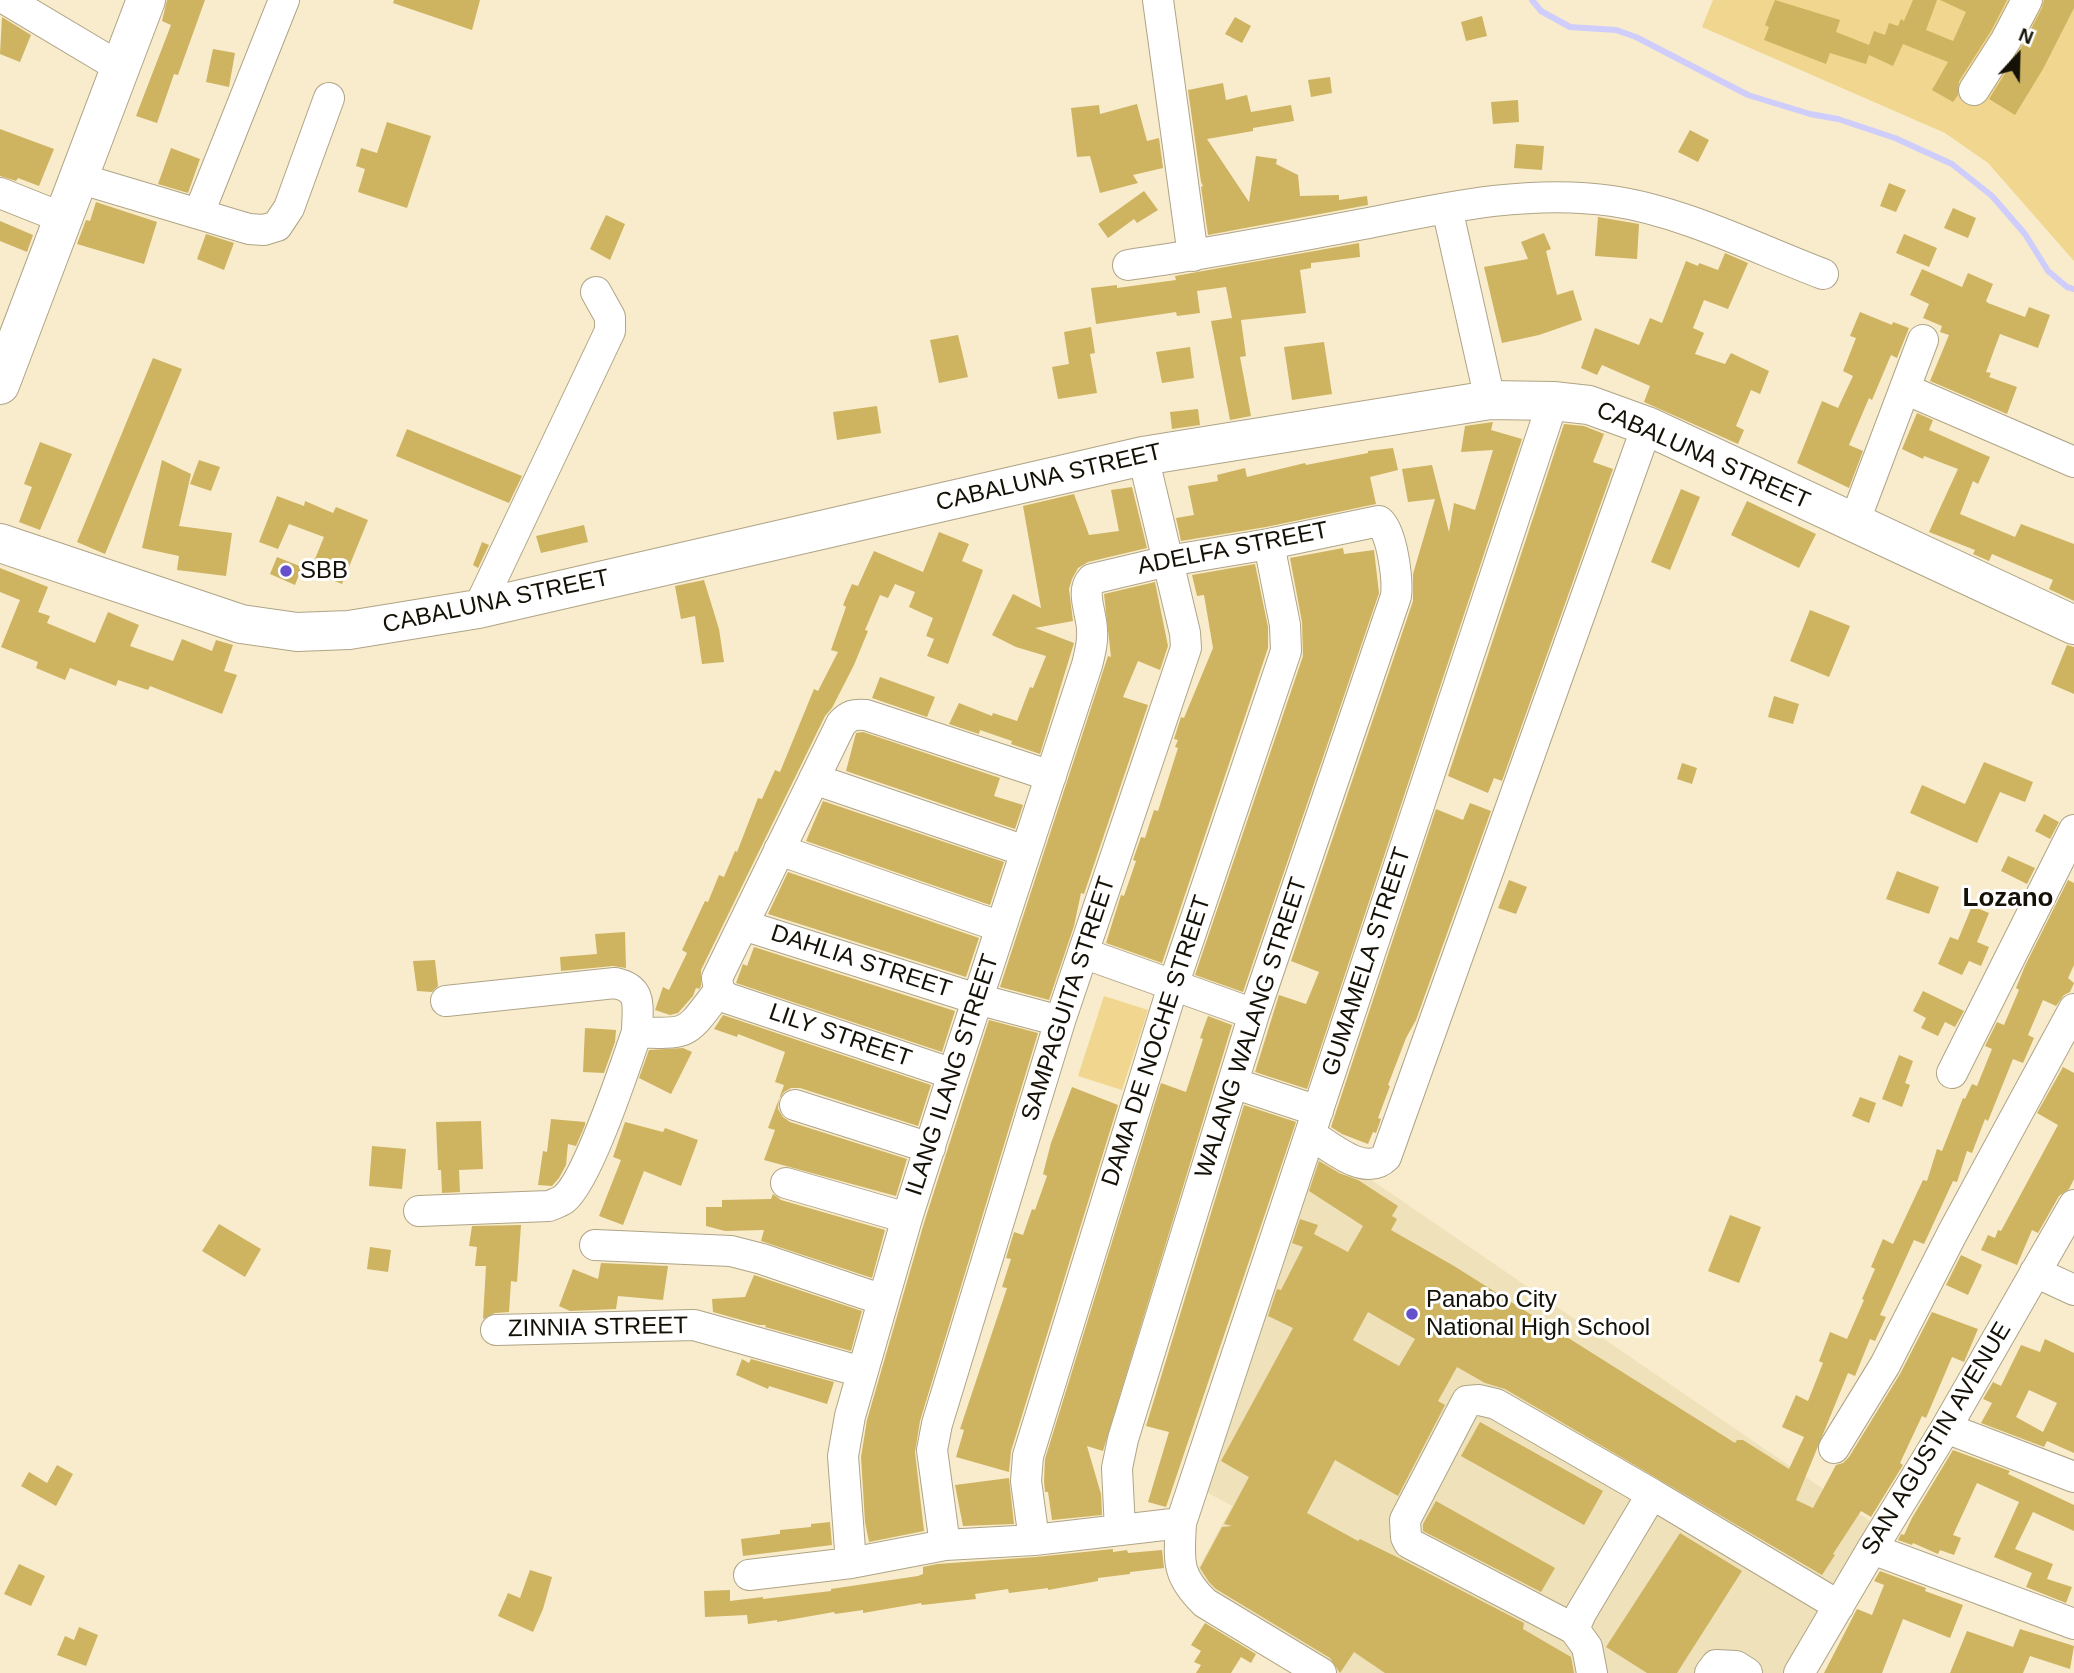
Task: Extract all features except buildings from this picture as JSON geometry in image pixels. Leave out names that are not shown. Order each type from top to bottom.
[{"type":"main road","points":[[0,385],[146,0]]},
{"type":"main road","name":"CABALUNA STREET","points":[[0,543],[241,624],[297,632],[349,630],[478,609],[1143,456],[1490,400],[1553,401],[1589,405],[1647,426],[2074,625]]},
{"type":"street","points":[[7,0],[121,68]]},
{"type":"street","points":[[199,213],[284,0]]},
{"type":"street","points":[[1158,0],[1193,256]]},
{"type":"street","points":[[1974,90],[2006,40],[2027,0]]},
{"type":"street","points":[[78,177],[249,229],[264,230],[278,226],[289,208],[329,98]]},
{"type":"street","points":[[0,193],[63,218]]},
{"type":"street","points":[[1128,265],[1193,256],[1447,208],[1543,197],[1615,201],[1679,218],[1823,274]]},
{"type":"street","points":[[1447,208],[1490,400]]},
{"type":"street","points":[[478,609],[610,331],[610,317],[596,292]]},
{"type":"street","points":[[1854,523],[1923,340]]},
{"type":"street","points":[[1905,389],[2074,462]]},
{"type":"street","name":"GUMAMELA STREET","points":[[1321,1673],[1205,1603],[1189,1587],[1182,1572],[1179,1552],[1181,1523],[1553,401]]},
{"type":"street","points":[[1233,1083],[1314,1122],[1352,1159],[1367,1165],[1379,1164],[1390,1148],[1647,426]]},
{"type":"street","name":"SAMPAGUITA STREET","points":[[945,1545],[933,1469],[934,1437],[1060,1021],[1185,648],[1185,633],[1143,456]]},
{"type":"street","name":"ADELFA STREET","points":[[1087,593],[1086,587],[1092,579],[1168,561],[1269,544],[1373,520],[1383,523],[1386,530]]},
{"type":"street","name":"WALANG WALANG STREET","points":[[1120,1530],[1117,1468],[1123,1439],[1254,1014],[1396,596],[1396,573],[1386,530]]},
{"type":"street","name":"DAMA DE NOCHE STREET","points":[[1034,1540],[1026,1481],[1028,1456],[1173,986],[1286,651],[1285,625],[1269,544]]},
{"type":"street","name":"ILANG ILANG STREET","points":[[851,1563],[843,1456],[845,1436],[907,1219],[1092,645],[1087,593]]},
{"type":"street","points":[[638,1032],[681,1033],[723,994],[717,978],[841,724],[848,717],[854,714],[866,715],[1051,776]]},
{"type":"street","points":[[814,779],[1025,851]]},
{"type":"street","points":[[1952,1073],[2074,830]]},
{"type":"street","points":[[779,850],[1001,928]]},
{"type":"street","name":"DAHLIA STREET","points":[[743,925],[977,999],[1060,1021]]},
{"type":"street","points":[[1083,953],[1254,1014]]},
{"type":"street","points":[[419,1211],[549,1206],[565,1198],[576,1184],[588,1157],[638,1032],[638,999],[626,985],[615,983],[446,1001]]},
{"type":"street","name":"LILY STREET","points":[[723,994],[953,1074]]},
{"type":"street","points":[[1834,1448],[1885,1365],[1952,1234],[2074,1009]]},
{"type":"street","points":[[795,1105],[930,1148]]},
{"type":"street","points":[[786,1183],[907,1219]]},
{"type":"street","name":"SAN AGUSTIN AVENUE","points":[[1799,1673],[1946,1428],[2074,1205]]},
{"type":"street","points":[[595,1245],[732,1251],[883,1300]]},
{"type":"street","points":[[2035,1272],[2074,1290]]},
{"type":"street","name":"ZINNIA STREET","points":[[496,1330],[694,1325],[862,1372]]},
{"type":"street","points":[[1592,1673],[1587,1647],[1574,1629],[1409,1544],[1405,1520],[1467,1401],[1479,1400],[1496,1404],[1839,1606]]},
{"type":"street","points":[[1946,1428],[2074,1477]]},
{"type":"street","points":[[1574,1629],[1652,1494]]},
{"type":"street","points":[[749,1575],[851,1563],[945,1545],[1034,1540],[1181,1523]]},
{"type":"street","points":[[1872,1549],[2074,1624]]},
{"type":"street","points":[[1710,1673],[1716,1665],[1737,1666],[1747,1673]]},
{"type":"shaded area","points":[[1713,0],[2074,0],[2074,261],[1988,163],[1945,133],[1702,27]]},
{"type":"shaded area","points":[[1104,996],[1148,1010],[1122,1090],[1078,1076]]},
{"type":"shaded area","name":"Panabo City National High School","points":[[1313,1140],[1873,1523],[1790,1673],[1336,1673],[1190,1584],[1232,1506],[1199,1488]]},
{"type":"waterway","points":[[1532,0],[1541,11],[1570,27],[1616,30],[1636,37],[1748,95],[1810,114],[1838,119],[1895,138],[1952,164],[1992,196],[2025,234],[2048,271],[2067,287],[2074,289]]},
{"type":"place","name":"SBB","points":[[286,571]]},
{"type":"place","name":"Panabo City National High School","points":[[1412,1314]]},
{"type":"district","name":"Lozano","points":[[2008,899]]}]
